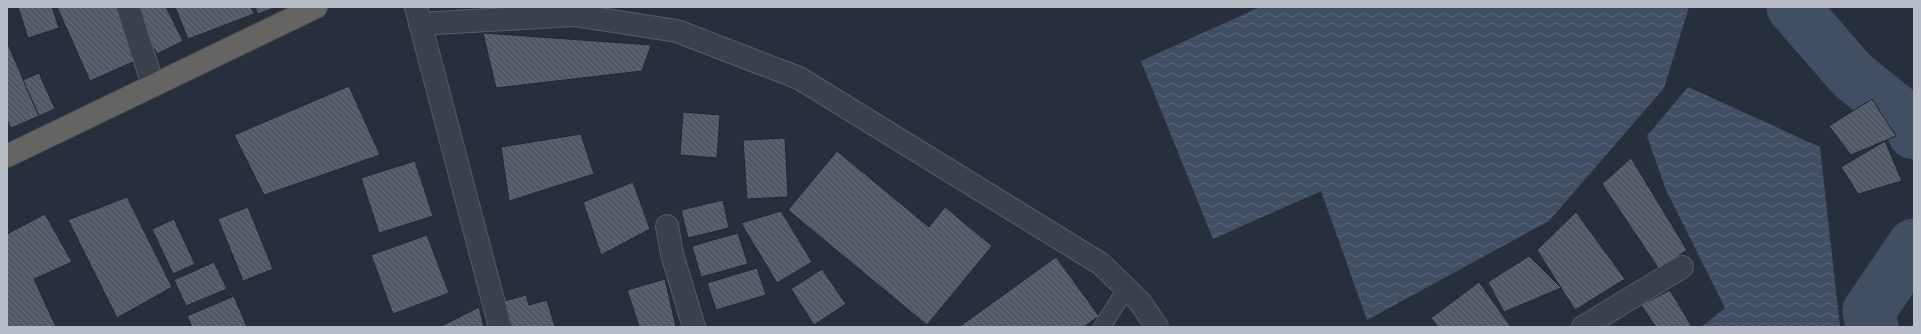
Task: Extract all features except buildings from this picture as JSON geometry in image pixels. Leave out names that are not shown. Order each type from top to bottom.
[{"type":"highway","points":[[7,156],[316,7]]},
{"type":"street","points":[[128,7],[153,85]]},
{"type":"street","points":[[500,327],[418,16],[574,15],[677,31],[799,78],[1101,264],[1127,287],[1140,302],[1157,327]]},
{"type":"street","points":[[667,226],[672,254],[694,327]]},
{"type":"street","points":[[1584,327],[1682,266]]},
{"type":"lane","points":[[1102,327],[1127,287]]},
{"type":"water","points":[[1260,7],[1689,7],[1664,88],[1549,221],[1367,320],[1321,191],[1213,239],[1141,61]]},
{"type":"water","points":[[1688,87],[1820,147],[1840,327],[1701,327],[1725,308],[1666,190],[1647,136]]},
{"type":"waterway","points":[[1793,7],[1852,75],[1908,120],[1914,133]]},
{"type":"waterway","points":[[1872,327],[1869,311],[1914,245]]}]
